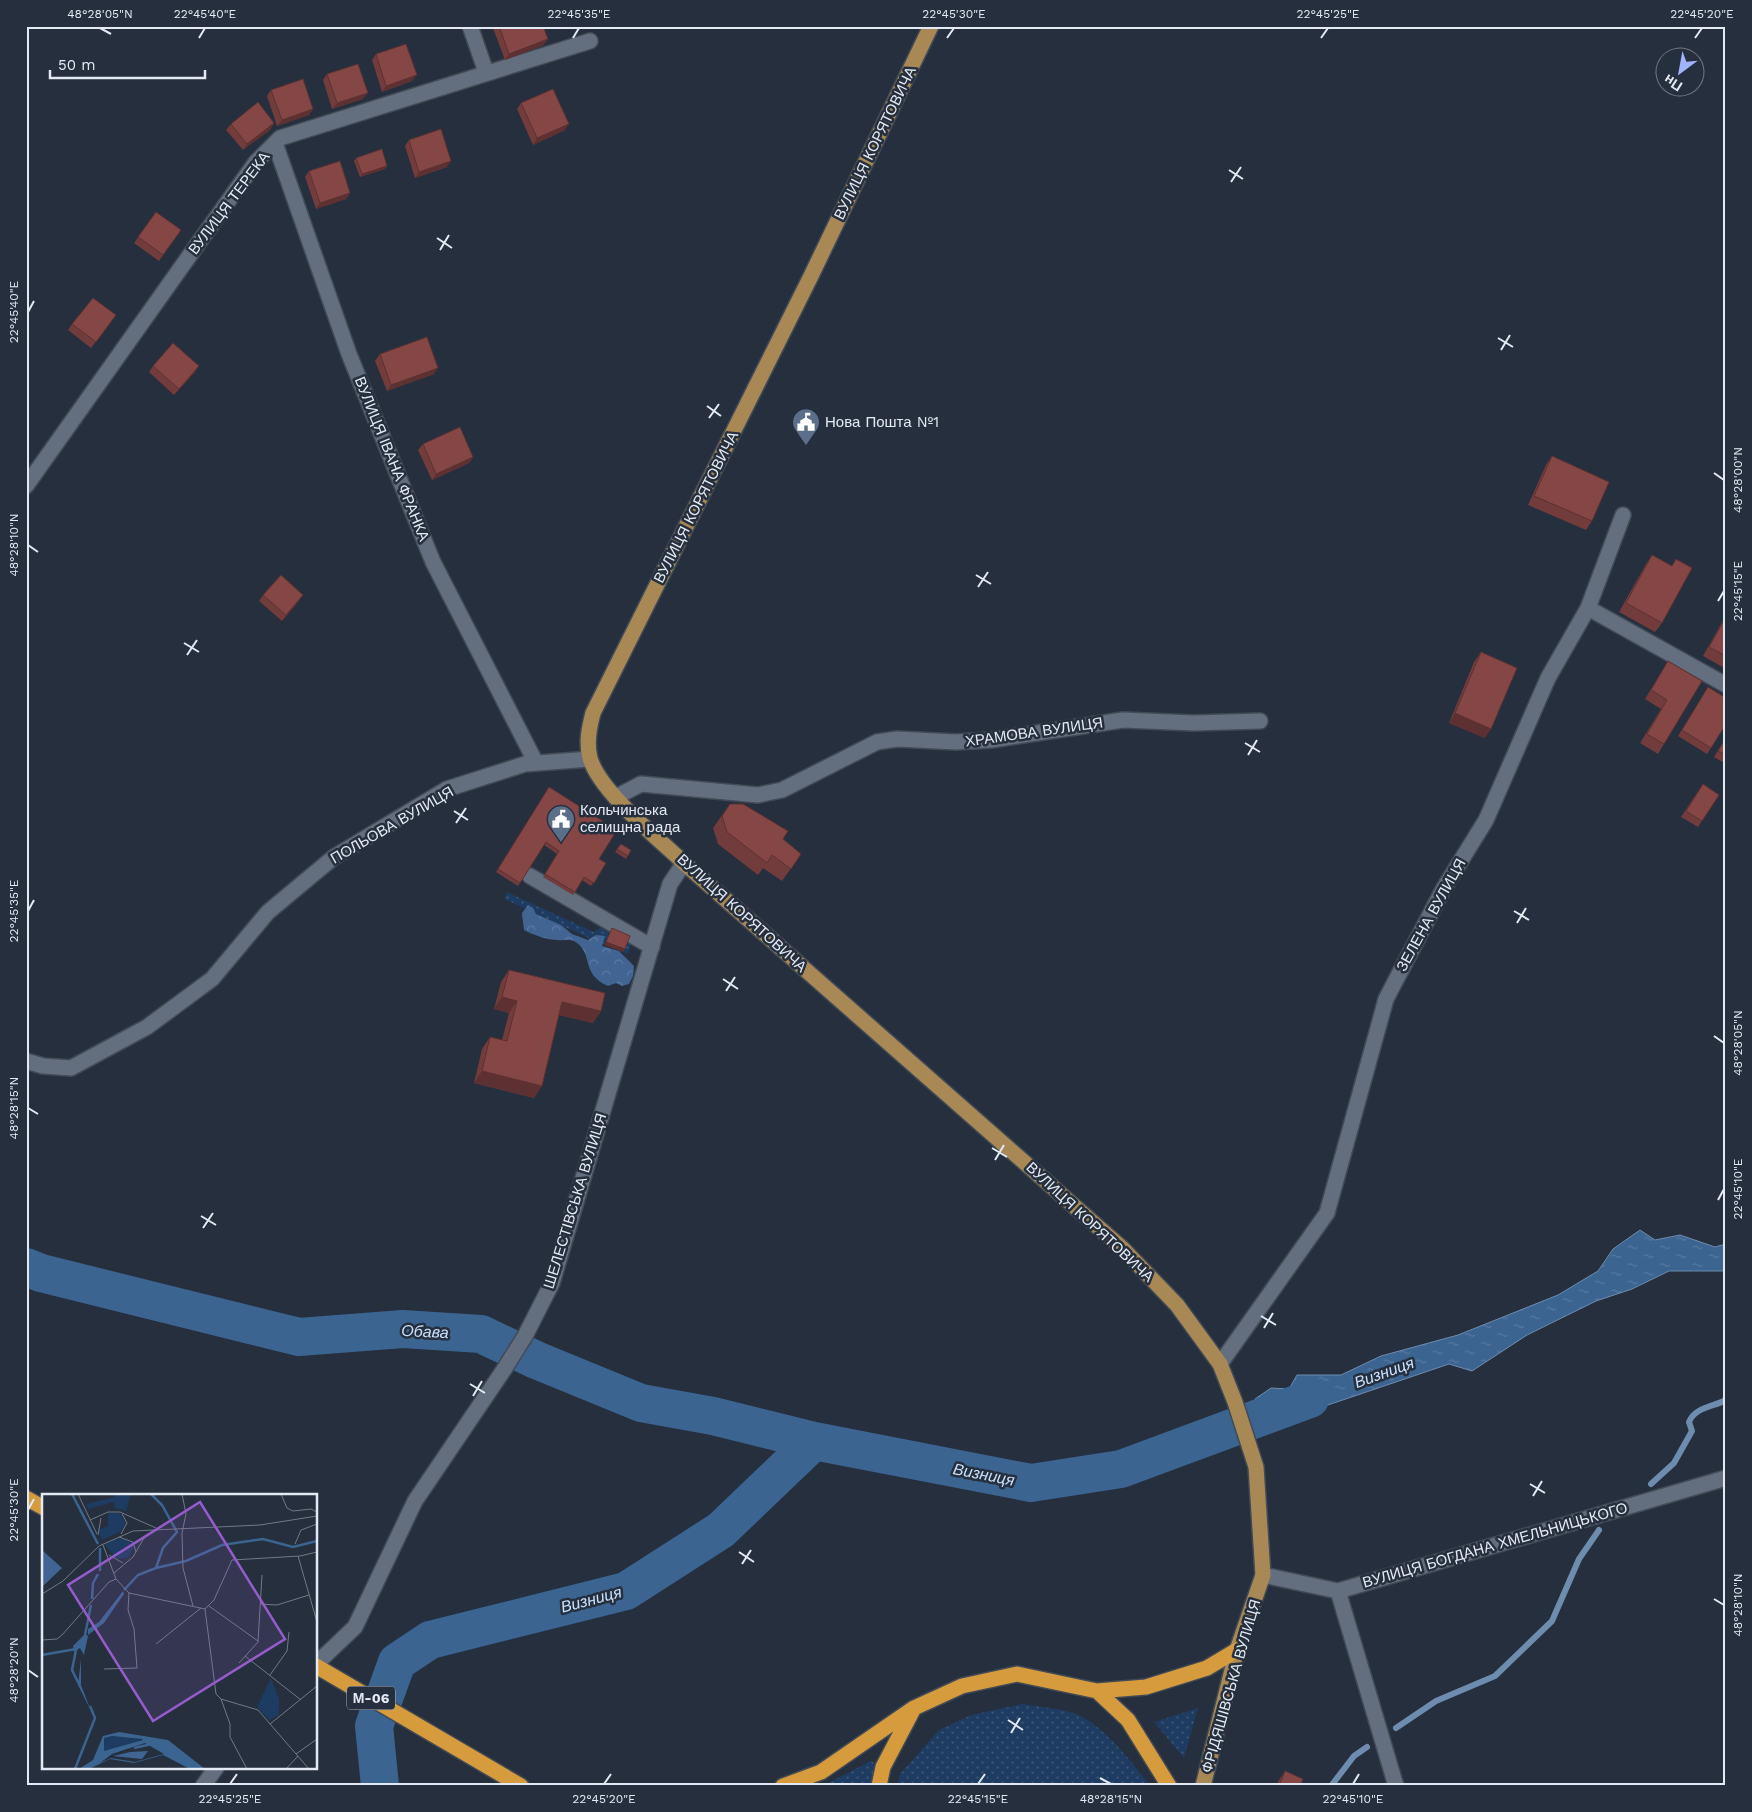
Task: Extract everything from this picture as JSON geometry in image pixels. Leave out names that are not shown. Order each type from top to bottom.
[{"type":"highway","points":[[26,1498],[42,1507]]},
{"type":"highway","points":[[783,1786],[821,1772],[914,1708],[962,1686],[1017,1674],[1097,1691],[1146,1687],[1207,1668],[1237,1650]]},
{"type":"highway","name":"М-06","points":[[318,1666],[521,1786]]},
{"type":"highway","points":[[1097,1691],[1128,1720],[1169,1786]]},
{"type":"highway","points":[[879,1786],[883,1767],[914,1708]]},
{"type":"main road","name":"ВУЛИЦЯ КОРЯТОВИЧА","points":[[932,26],[811,276],[593,713],[588,734],[590,759],[601,779],[616,797],[684,863],[1123,1249],[1177,1305],[1220,1364],[1235,1402],[1256,1467]]},
{"type":"main road","name":"ФРІДЯШІВСЬКА ВУЛИЦЯ","points":[[1203,1786],[1237,1650],[1263,1575],[1256,1467]]},
{"type":"street","points":[[470,26],[486,72]]},
{"type":"street","name":"ВУЛИЦЯ ТЕРЕКА","points":[[27,482],[256,162],[280,138],[590,41]]},
{"type":"street","name":"ВУЛИЦЯ ІВАНА ФРАНКА","points":[[275,143],[349,354],[433,562],[536,763]]},
{"type":"street","name":"ЗЕЛЕНА ВУЛИЦЯ","points":[[1220,1364],[1327,1213],[1386,999],[1444,888],[1486,820],[1548,678],[1588,608],[1623,515]]},
{"type":"street","points":[[1588,608],[1726,685]]},
{"type":"street","name":"ХРАМОВА ВУЛИЦЯ","points":[[616,797],[640,784],[758,795],[777,792],[813,776],[855,752],[877,742],[887,740],[990,740],[1123,720],[1194,723],[1260,721]]},
{"type":"street","name":"ПОЛЬОВА ВУЛИЦЯ","points":[[26,1061],[43,1066],[71,1068],[147,1027],[212,979],[268,912],[334,857],[447,789],[525,764],[590,759]]},
{"type":"street","name":"ШЕЛЕСТІВСЬКА ВУЛИЦЯ","points":[[318,1663],[354,1627],[415,1501],[505,1368],[525,1336],[552,1283],[670,884],[684,863]]},
{"type":"street","points":[[530,876],[652,947]]},
{"type":"street","name":"ВУЛИЦЯ БОГДАНА ХМЕЛЬНИЦЬКОГО","points":[[1263,1575],[1338,1590],[1726,1478]]},
{"type":"street","points":[[1338,1590],[1396,1786]]},
{"type":"street","points":[[203,1786],[215,1770]]},
{"type":"shaded area","points":[[507,892],[594,932],[601,927],[633,939],[628,954],[623,952],[628,939],[610,931],[604,945],[504,899]]},
{"type":"shaded area","points":[[1023,1704],[1063,1710],[1076,1714],[1096,1726],[1116,1745],[1150,1786],[897,1786],[900,1774],[939,1730],[971,1715]]},
{"type":"shaded area","points":[[1198,1708],[1184,1758],[1154,1722]]},
{"type":"shaded area","points":[[871,1761],[879,1766],[875,1786],[822,1786]]},
{"type":"green space","points":[[528,905],[533,908],[536,914],[561,925],[572,934],[588,940],[596,935],[605,936],[602,946],[619,951],[634,966],[633,976],[629,984],[622,986],[616,983],[608,986],[600,981],[594,976],[585,953],[575,941],[554,940],[524,930],[522,913]]},
{"type":"water","points":[[1640,1230],[1655,1240],[1680,1235],[1715,1247],[1726,1244],[1726,1271],[1669,1271],[1632,1289],[1596,1301],[1527,1335],[1472,1371],[1449,1364],[1266,1426],[1255,1399],[1271,1388],[1289,1389],[1297,1375],[1341,1375],[1381,1356],[1458,1335],[1558,1295],[1598,1271],[1613,1249]]},
{"type":"building","points":[[499,26],[543,26],[548,39],[509,54]]},
{"type":"building","points":[[406,44],[417,75],[386,86],[376,54]]},
{"type":"building","points":[[358,64],[368,93],[337,103],[327,74]]},
{"type":"building","points":[[303,79],[313,109],[282,120],[271,90]]},
{"type":"building","points":[[553,89],[569,124],[537,138],[521,103]]},
{"type":"building","points":[[258,102],[274,123],[247,144],[231,124]]},
{"type":"building","points":[[441,129],[451,161],[419,172],[409,140]]},
{"type":"building","points":[[382,149],[387,166],[362,174],[356,158]]},
{"type":"building","points":[[340,161],[350,193],[320,203],[309,171]]},
{"type":"building","points":[[156,212],[181,230],[163,255],[138,237]]},
{"type":"building","points":[[93,298],[116,315],[96,342],[72,324]]},
{"type":"building","points":[[427,337],[438,368],[391,385],[380,354]]},
{"type":"building","points":[[173,343],[199,366],[179,389],[153,366]]},
{"type":"building","points":[[460,427],[473,457],[436,474],[423,444]]},
{"type":"building","points":[[1552,456],[1609,482],[1592,521],[1534,496]]},
{"type":"building","points":[[1652,555],[1672,566],[1676,559],[1692,568],[1662,623],[1626,603]]},
{"type":"building","points":[[281,575],[303,595],[286,615],[263,595]]},
{"type":"building","points":[[1726,617],[1726,656],[1709,647]]},
{"type":"building","points":[[1481,652],[1517,668],[1491,729],[1455,713]]},
{"type":"building","points":[[1668,661],[1702,681],[1664,744],[1647,734],[1667,700],[1651,690]]},
{"type":"building","points":[[1708,687],[1726,698],[1726,724],[1711,748],[1682,730]]},
{"type":"building","points":[[1726,738],[1726,755],[1718,751]]},
{"type":"building","points":[[1703,784],[1719,795],[1702,821],[1686,811]]},
{"type":"building","name":"Кольчинська селищна рада","points":[[549,787],[617,830],[599,859],[606,863],[594,883],[584,877],[575,892],[545,874],[559,851],[546,842],[520,883],[498,869]]},
{"type":"building","points":[[730,804],[743,804],[788,831],[783,839],[801,854],[791,869],[772,855],[767,863],[727,832],[722,816]]},
{"type":"building","points":[[621,844],[631,850],[628,856],[617,849]]},
{"type":"building","points":[[612,928],[630,936],[625,949],[606,942]]},
{"type":"building","points":[[509,970],[605,993],[601,1011],[562,1002],[542,1086],[482,1071],[490,1037],[507,1041],[517,1001],[502,997]]},
{"type":"building","points":[[1285,1771],[1303,1779],[1300,1786],[1279,1786]]},
{"type":"waterway","name":"Обава","points":[[26,1267],[41,1273],[299,1337],[403,1329],[481,1334],[536,1360],[641,1403],[713,1416],[814,1441]]},
{"type":"waterway","name":"Визниця","points":[[380,1786],[374,1726],[397,1662],[430,1640],[626,1591],[721,1530],[814,1441],[1031,1483],[1121,1469],[1310,1399]]},
{"type":"waterway","points":[[1651,1484],[1674,1463],[1692,1431],[1689,1422],[1695,1413],[1726,1400]]},
{"type":"waterway","points":[[1396,1728],[1436,1701],[1495,1676],[1552,1621],[1579,1559],[1599,1530]]},
{"type":"waterway","points":[[1331,1786],[1354,1756],[1367,1747]]},
{"type":"place","name":"Нова Пошта №1","points":[[806,446]]},
{"type":"place","name":"Кольчинська селищна рада","points":[[561,843]]}]
